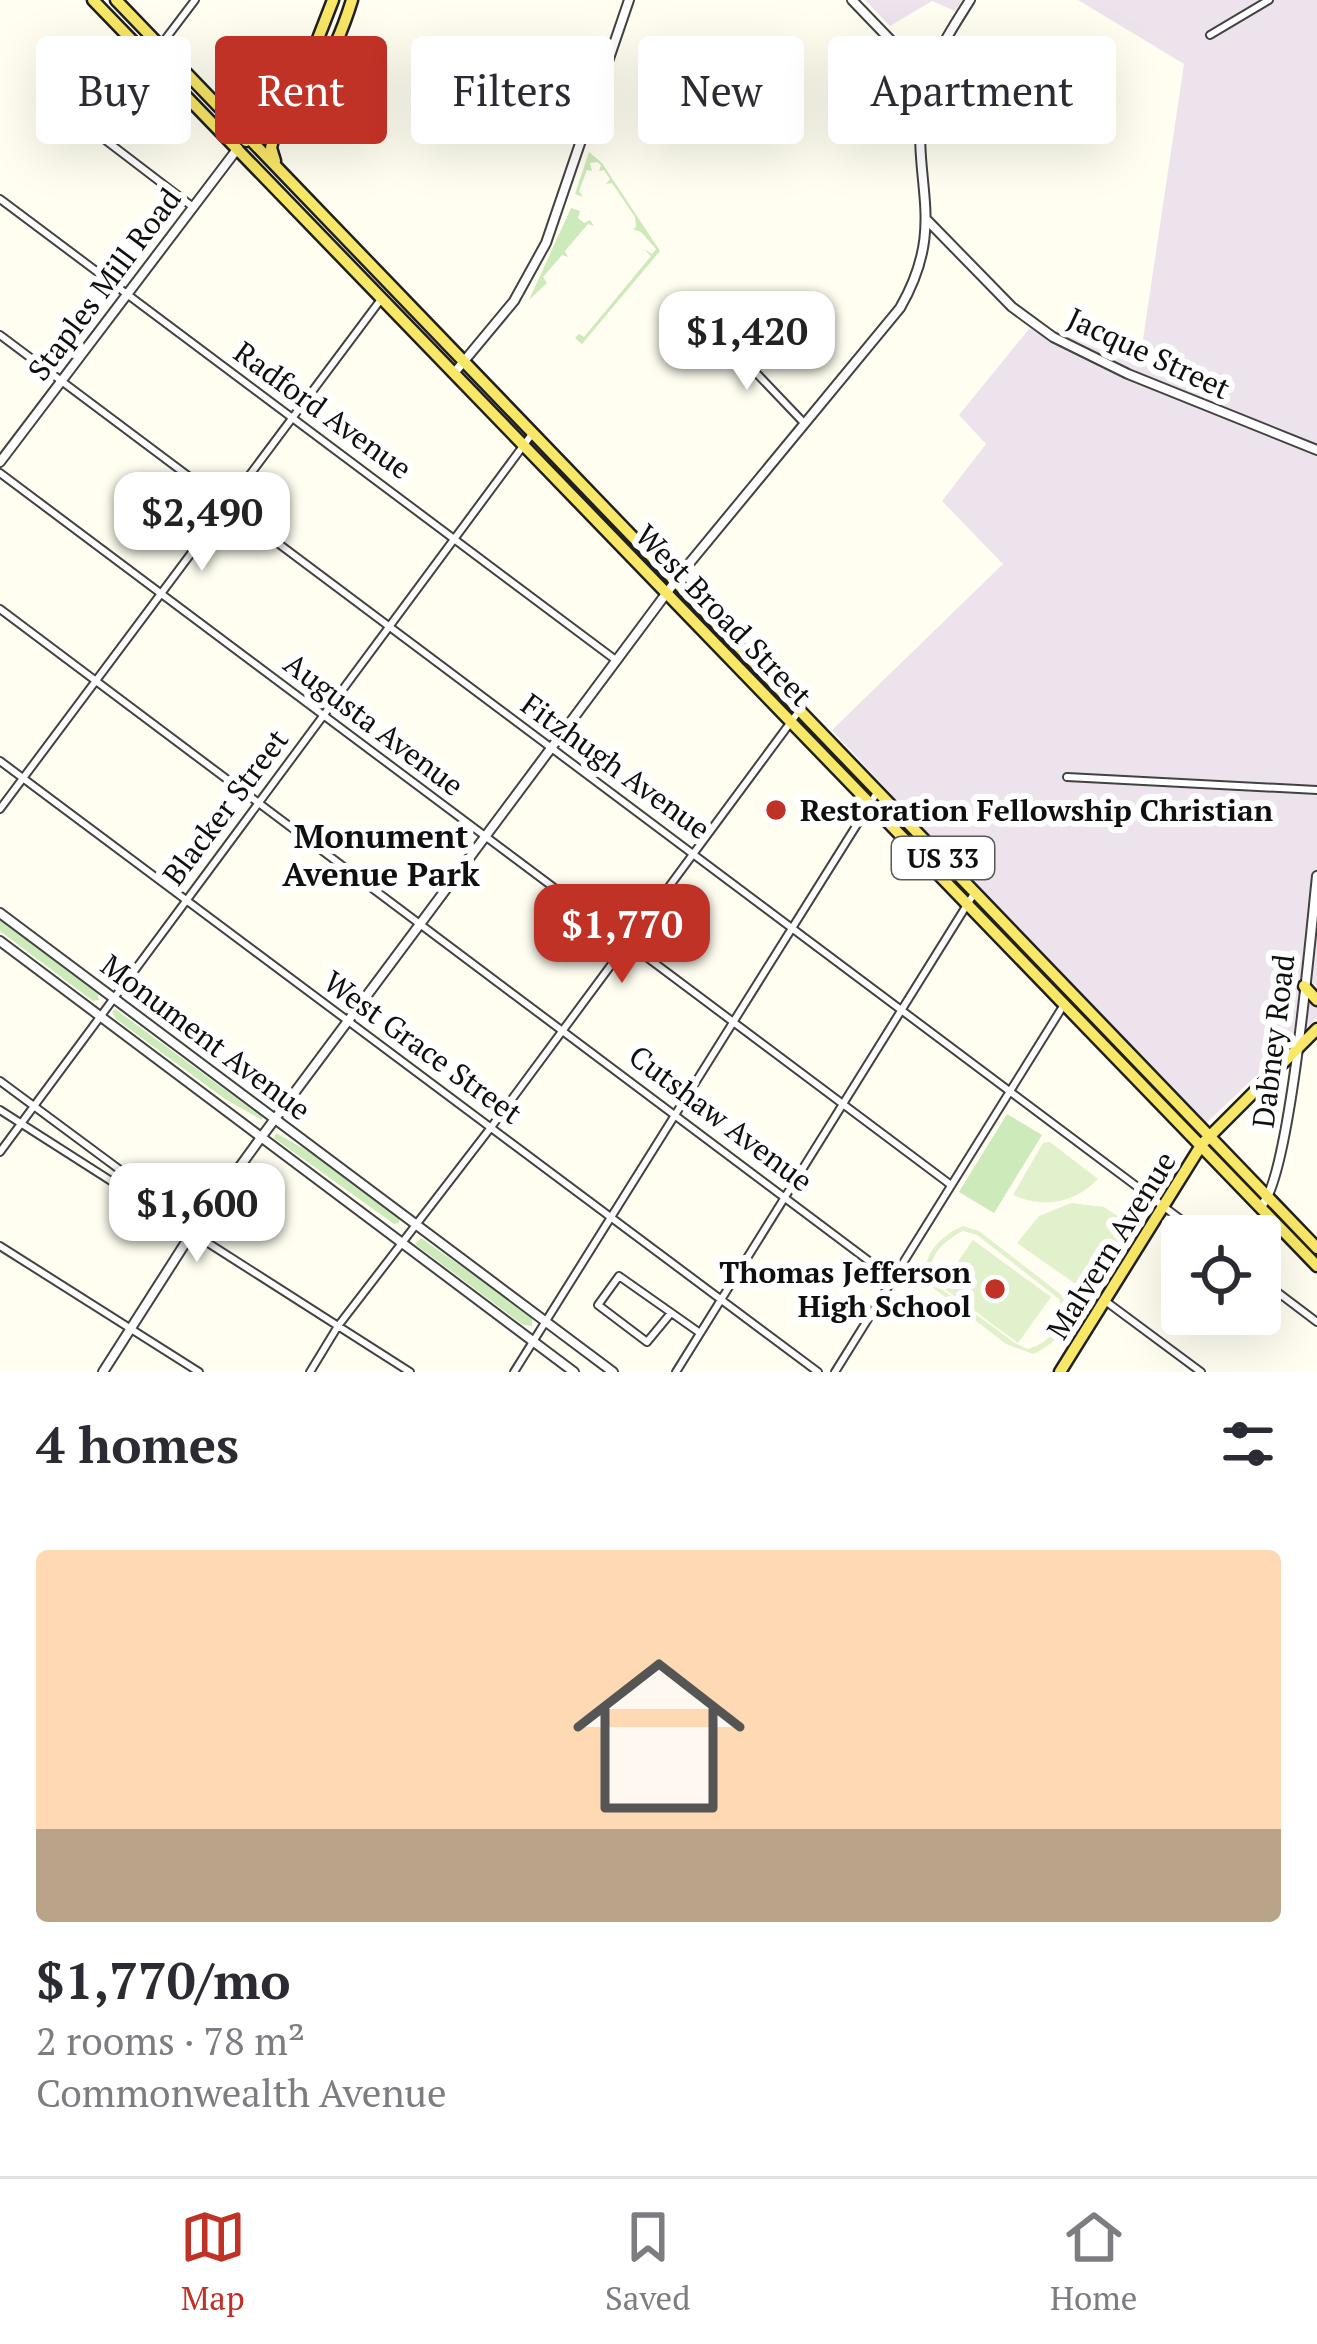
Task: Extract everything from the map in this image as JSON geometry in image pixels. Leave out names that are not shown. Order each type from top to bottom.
[{"type":"main road","name":"West Broad Street","points":[[93,0],[130,36]]},
{"type":"main road","name":"West Broad Street","points":[[116,0],[151,36]]},
{"type":"main road","name":"Staples Mill Road","points":[[319,36],[333,0]]},
{"type":"main road","name":"Staples Mill Road","points":[[338,36],[352,0]]},
{"type":"main road","name":"West Broad Street","points":[[191,81],[215,109]]},
{"type":"main road","name":"West Broad Street","points":[[191,94],[215,116]]},
{"type":"main road","name":"West Broad Street","points":[[245,144],[278,169],[387,291]]},
{"type":"main road","name":"West Broad Street","points":[[245,144],[1266,1202],[1317,1248]]},
{"type":"main road","points":[[273,144],[278,169]]},
{"type":"main road","points":[[1304,986],[1317,1000]]},
{"type":"main road","name":"Malvern Avenue","points":[[1060,1372],[1206,1139],[1317,1028]]},
{"type":"main road","name":"West Broad Street","points":[[1266,1202],[1317,1266]]},
{"type":"street","points":[[168,36],[195,0]]},
{"type":"street","points":[[459,367],[514,302],[546,243],[629,0]]},
{"type":"street","points":[[852,0],[887,36]]},
{"type":"street","points":[[947,36],[970,0]]},
{"type":"street","points":[[1210,35],[1269,0]]},
{"type":"street","points":[[110,144],[193,207]]},
{"type":"street","name":"Staples Mill Road","points":[[0,462],[243,144]]},
{"type":"street","points":[[103,1372],[193,1232],[274,1119],[672,587],[898,310],[916,275],[928,220],[923,144]]},
{"type":"street","name":"Radford Avenue","points":[[0,199],[617,662]]},
{"type":"street","name":"Jacque Street","points":[[928,220],[1012,307],[1072,348],[1274,436],[1317,450]]},
{"type":"street","points":[[0,809],[387,291]]},
{"type":"street","points":[[719,334],[805,424]]},
{"type":"street","name":"Fitzhugh Avenue","points":[[0,335],[1175,1215]]},
{"type":"street","name":"Blacker Street","points":[[0,1152],[529,439]]},
{"type":"street","name":"Augusta Avenue","points":[[0,472],[951,1185]]},
{"type":"street","name":"Cutshaw Avenue","points":[[0,609],[893,1279]]},
{"type":"street","points":[[310,1372],[414,1222],[492,1126],[796,716]]},
{"type":"street","name":"West Grace Street","points":[[0,760],[818,1372]]},
{"type":"street","points":[[1067,777],[1317,790]]},
{"type":"street","points":[[514,1372],[874,796]]},
{"type":"street","name":"Dabney Road","points":[[1266,1202],[1285,1139],[1317,876]]},
{"type":"street","points":[[676,1372],[972,898]]},
{"type":"street","name":"Monument Avenue","points":[[0,913],[613,1372]]},
{"type":"street","name":"Monument Avenue","points":[[0,941],[574,1372]]},
{"type":"street","points":[[835,1372],[1069,997]]},
{"type":"street","points":[[0,1081],[139,1184],[193,1232]]},
{"type":"street","points":[[0,1110],[410,1372]]},
{"type":"street","points":[[0,1246],[199,1372]]},
{"type":"street","points":[[671,1313],[647,1342],[598,1306],[619,1276],[671,1313],[700,1334]]},
{"type":"street","points":[[1281,1295],[1317,1322]]},
{"type":"street","points":[[1104,1300],[1201,1372]]},
{"type":"shaded area","points":[[865,0],[962,0],[955,11],[932,1],[890,26]]},
{"type":"shaded area","points":[[1078,0],[1317,0],[1317,1018],[1199,1130],[832,730],[1003,564],[942,501],[986,444],[959,415],[1029,329],[1070,337],[1139,366],[1184,64]]},
{"type":"green space","points":[[589,152],[602,163],[660,251],[582,344],[575,338],[584,337],[651,256],[644,249],[652,254],[656,249],[633,229],[635,217],[612,183],[606,184],[610,179],[604,170],[599,171],[597,162],[590,163],[592,171],[587,170],[579,191],[583,197],[575,194]]},
{"type":"green space","points":[[571,208],[580,211],[578,218],[584,223],[590,220],[594,226],[588,224],[565,251],[568,257],[562,255],[543,277],[547,283],[529,300]]},
{"type":"green space","points":[[0,920],[98,994],[99,1000],[93,1001],[0,931]]},
{"type":"green space","points":[[115,1009],[262,1120],[225,1099],[116,1019]]},
{"type":"green space","points":[[1007,1114],[1042,1135],[994,1213],[959,1192]]},
{"type":"green space","points":[[276,1133],[320,1158],[399,1218],[399,1223],[394,1224],[274,1138]]},
{"type":"green space","points":[[1050,1142],[1098,1179],[1079,1194],[1058,1201],[1036,1202],[1013,1195],[1043,1143]]},
{"type":"green space","points":[[1071,1203],[1104,1207],[1131,1225],[1084,1286],[1017,1243],[1039,1216]]},
{"type":"green space","points":[[963,1226],[979,1231],[1063,1296],[1065,1323],[1049,1344],[1033,1354],[1006,1344],[927,1283],[929,1256]],"holes":[[[963,1231],[977,1235],[1059,1299],[1058,1323],[1044,1342],[1028,1349],[1015,1343],[933,1283],[931,1266],[942,1246]]]},
{"type":"green space","points":[[421,1238],[532,1316],[532,1326],[523,1325],[415,1244]]},
{"type":"green space","points":[[973,1240],[1051,1297],[1018,1343],[941,1286]]},
{"type":"place","name":"Restoration Fellowship Christian","points":[[776,810]]},
{"type":"place","name":"Thomas Jefferson High School","points":[[995,1289]]},
{"type":"district","name":"Monument Avenue Park","points":[[381,854]]}]
